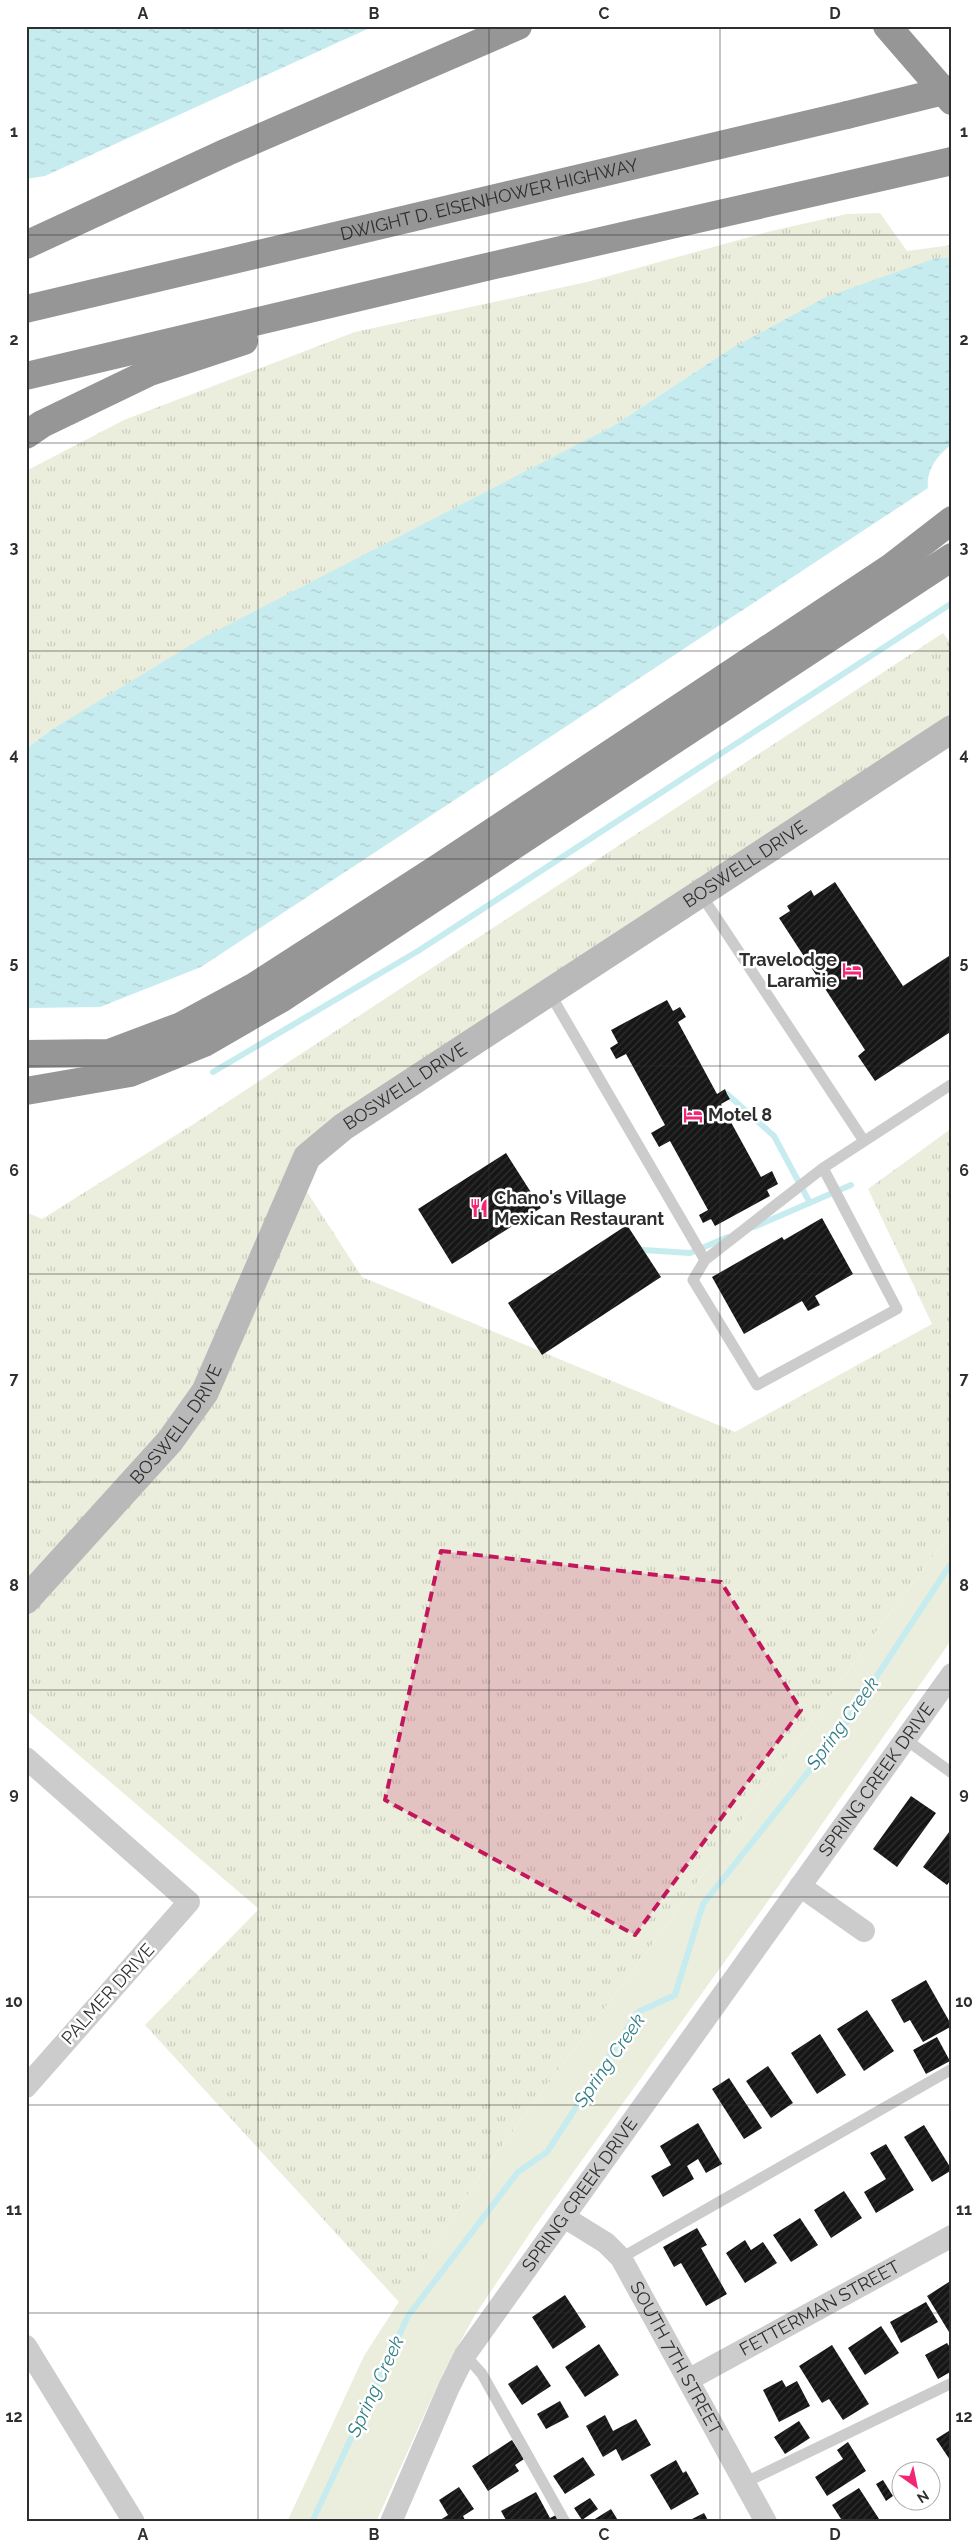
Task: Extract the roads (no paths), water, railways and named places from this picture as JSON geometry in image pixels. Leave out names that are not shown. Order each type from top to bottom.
[{"type":"highway","points":[[26,245],[227,152],[518,26]]},
{"type":"highway","points":[[887,26],[952,102]]},
{"type":"highway","name":"DWIGHT D. EISENHOWER HIGHWAY","points":[[26,309],[952,89]]},
{"type":"highway","points":[[26,376],[495,265],[952,161]]},
{"type":"highway","points":[[26,435],[42,424],[150,372],[322,315],[495,265]]},
{"type":"highway","points":[[890,568],[952,520]]},
{"type":"highway","points":[[26,1054],[109,1053],[181,1026],[255,986],[438,868],[890,568],[952,530]]},
{"type":"highway","points":[[26,1091],[130,1073],[204,1043],[282,998],[952,557]]},
{"type":"street","name":"BOSWELL DRIVE","points":[[26,1600],[170,1441],[205,1392],[307,1157],[343,1127],[952,728]]},
{"type":"street","name":"SPRING CREEK DRIVE","points":[[391,2522],[448,2387],[465,2356],[952,1674]]},
{"type":"street","name":"PALMER DRIVE","points":[[26,1758],[190,1902],[26,2087]]},
{"type":"street","points":[[800,1886],[864,1931]]},
{"type":"street","name":"SOUTH 7TH STREET","points":[[564,2217],[606,2243],[621,2258],[766,2522]]},
{"type":"street","name":"FETTERMAN STREET","points":[[688,2380],[952,2236]]},
{"type":"street","points":[[26,2346],[32,2370],[134,2522]]},
{"type":"lane","points":[[700,893],[864,1141]]},
{"type":"lane","points":[[548,992],[705,1260]]},
{"type":"lane","points":[[823,1168],[897,1308],[756,1384],[693,1280],[705,1260],[823,1168],[952,1084]]},
{"type":"lane","points":[[905,1740],[952,1773]]},
{"type":"lane","points":[[621,2258],[952,2069]]},
{"type":"lane","points":[[465,2356],[482,2374],[565,2522]]},
{"type":"lane","points":[[744,2483],[952,2383]]},
{"type":"water","points":[[26,26],[374,26],[45,176],[26,179]]},
{"type":"water","points":[[952,257],[952,444],[934,463],[929,475],[928,488],[201,967],[100,1007],[26,1008],[26,749],[51,730],[199,640],[613,426],[727,351],[826,297],[936,258]]},
{"type":"waterway","points":[[213,1072],[418,951],[952,603]]},
{"type":"waterway","points":[[727,1094],[774,1136],[810,1203]]},
{"type":"waterway","points":[[754,1227],[851,1185]]},
{"type":"waterway","points":[[643,1250],[690,1253],[728,1237]]},
{"type":"waterway","name":"Spring Creek","points":[[312,2522],[408,2316],[518,2172],[547,2152],[638,2012],[675,1995],[703,1904],[840,1732],[952,1562]]},
{"type":"place","name":"Travelodge Laramie","points":[[852,970]]},
{"type":"place","name":"Motel 8","points":[[693,1115]]},
{"type":"place","name":"Chano's Village Mexican Restaurant","points":[[479,1208]]}]
